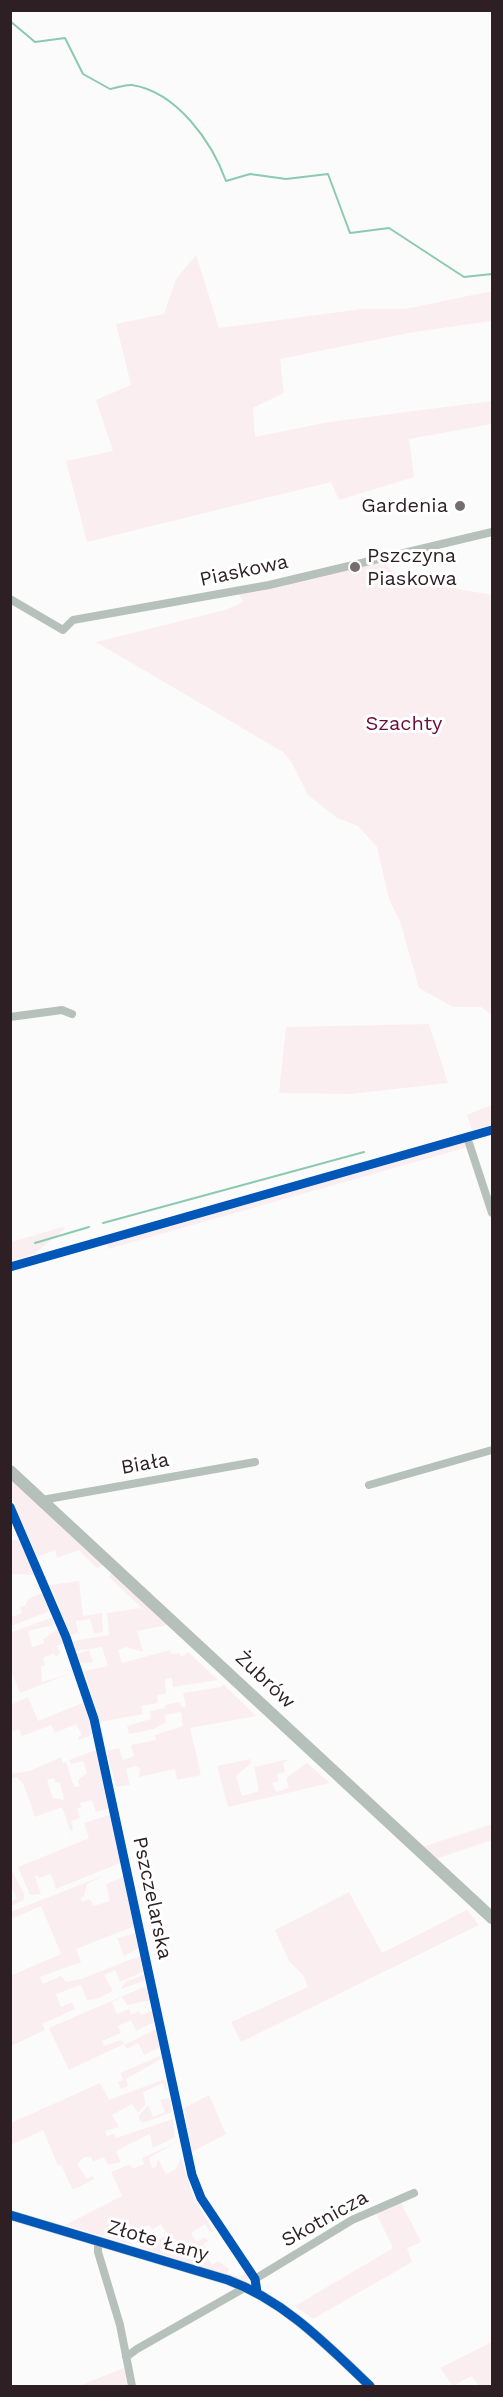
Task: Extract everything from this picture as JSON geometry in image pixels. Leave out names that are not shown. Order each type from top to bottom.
[{"type":"main road","name":"Żubrów","points":[[10,1471],[492,1918]]},
{"type":"street","name":"Piaskowa","points":[[10,599],[63,630],[74,620],[269,585],[492,532]]},
{"type":"street","points":[[10,1017],[62,1010],[72,1014]]},
{"type":"street","points":[[10,1267],[492,1130]]},
{"type":"street","points":[[467,1137],[492,1213]]},
{"type":"street","points":[[369,1485],[492,1450]]},
{"type":"street","name":"Biała","points":[[42,1500],[255,1462]]},
{"type":"street","name":"Pszczelarska","points":[[10,1507],[66,1637],[94,1719],[192,2175],[201,2198],[255,2279],[257,2292]]},
{"type":"street","name":"Skotnicza","points":[[255,2279],[352,2220],[414,2193]]},
{"type":"street","name":"Złote Łany","points":[[10,2215],[257,2292],[293,2316],[370,2386]]},
{"type":"street","points":[[98,2242],[98,2252],[120,2325],[132,2386]]},
{"type":"street","points":[[126,2357],[246,2287]]},
{"type":"green space","points":[[196,255],[219,328],[362,309],[405,309],[492,291],[492,321],[414,332],[280,359],[284,393],[253,408],[255,437],[329,422],[492,401],[492,424],[409,439],[414,477],[339,500],[331,482],[87,542],[66,461],[113,451],[96,400],[131,385],[116,324],[164,314],[176,279]]},
{"type":"green space","name":"Szachty","points":[[381,557],[390,569],[405,579],[492,595],[492,1015],[481,1007],[453,1007],[419,988],[400,921],[389,899],[377,847],[358,826],[337,818],[308,795],[292,763],[283,752],[96,642],[225,610],[243,602],[237,590]]},
{"type":"green space","points":[[429,1024],[448,1083],[351,1094],[279,1093],[286,1027]]},
{"type":"green space","points":[[492,1105],[492,1125],[472,1130],[467,1115]]},
{"type":"green space","points":[[464,1141],[468,1147],[108,1249],[107,1244]]},
{"type":"green space","points":[[62,1227],[66,1228],[34,1254],[11,1261],[11,1242]]},
{"type":"green space","points":[[10,1477],[104,1565],[97,1568],[79,1550],[57,1558],[55,1550],[37,1557],[11,1496]]},
{"type":"green space","points":[[11,1537],[13,1541],[18,1539],[35,1575],[11,1574]]},
{"type":"green space","points":[[112,1571],[178,1634],[167,1625],[137,1631],[143,1652],[126,1647],[118,1650],[122,1663],[170,1650],[172,1654],[179,1653],[182,1657],[188,1652],[218,1680],[173,1687],[172,1678],[165,1679],[166,1694],[157,1695],[158,1703],[141,1706],[143,1714],[100,1722],[84,1671],[108,1666],[102,1647],[76,1651],[73,1641],[109,1635],[107,1613],[141,1608],[146,1612],[109,1577]]},
{"type":"green space","points":[[79,1581],[83,1616],[102,1613],[103,1632],[94,1633],[90,1619],[76,1621],[78,1633],[70,1635],[50,1585]]},
{"type":"green space","points":[[42,1593],[49,1609],[47,1612],[11,1626],[11,1611],[13,1617],[22,1613],[20,1607],[25,1606],[28,1599]]},
{"type":"green space","points":[[53,1617],[54,1625],[28,1631],[32,1647],[44,1643],[43,1639],[58,1629],[64,1643],[57,1646],[59,1651],[61,1650],[58,1656],[56,1657],[54,1653],[43,1658],[45,1665],[41,1667],[42,1682],[72,1673],[20,1693],[11,1670],[10,1633]]},
{"type":"green space","points":[[89,1650],[93,1662],[81,1664],[77,1654]]},
{"type":"green space","points":[[223,1684],[256,1716],[190,1728],[201,1775],[177,1780],[175,1769],[139,1777],[140,1768],[135,1766],[126,1769],[130,1785],[116,1787],[107,1751],[119,1748],[123,1760],[134,1756],[131,1745],[156,1740],[155,1735],[183,1726],[181,1712],[165,1715],[166,1722],[154,1729],[129,1734],[127,1726],[151,1719],[150,1711],[165,1708],[165,1705],[180,1702],[181,1707],[186,1707],[183,1693],[221,1687]]},
{"type":"green space","points":[[28,1697],[38,1721],[85,1702],[92,1735],[79,1740],[78,1737],[82,1735],[76,1724],[55,1733],[51,1725],[22,1736],[19,1729],[11,1732],[11,1705]]},
{"type":"green space","points":[[96,1750],[110,1808],[96,1812],[92,1800],[80,1803],[81,1807],[77,1809],[80,1818],[71,1821],[73,1830],[70,1831],[62,1807],[35,1817],[23,1783],[16,1777],[11,1779],[10,1774],[30,1771],[61,1757],[63,1763],[66,1762],[74,1787],[80,1786],[78,1780],[87,1773],[83,1761],[71,1764],[69,1760]],"holes":[[[54,1778],[56,1783],[60,1782],[64,1800],[53,1798],[47,1780]]]},
{"type":"green space","points":[[250,1759],[251,1763],[236,1776],[242,1796],[259,1791],[254,1767],[289,1759],[283,1763],[285,1772],[277,1774],[279,1781],[272,1783],[276,1792],[289,1788],[286,1778],[307,1763],[330,1783],[228,1807],[217,1766]]},
{"type":"green space","points":[[112,1814],[122,1860],[120,1863],[56,1889],[51,1874],[39,1878],[38,1875],[35,1876],[41,1894],[30,1895],[18,1867],[89,1838],[84,1823]]},
{"type":"green space","points":[[492,1824],[492,1840],[436,1859],[422,1847]]},
{"type":"green space","points":[[11,1869],[24,1894],[24,1900],[11,1906],[11,1902],[17,1898],[11,1886]]},
{"type":"green space","points":[[110,1873],[87,1884],[84,1896],[80,1898],[82,1902],[90,1899],[93,1906],[110,1901],[106,1884],[124,1877],[135,1926],[76,1949],[81,1962],[40,1977],[43,1984],[61,1976],[66,1982],[81,1979],[142,1955],[145,1971],[120,1982],[115,1970],[104,1975],[113,1991],[97,1999],[87,2000],[81,1985],[56,1994],[61,2007],[72,2002],[75,2009],[42,2024],[45,2030],[11,2046],[10,1976],[61,1954],[41,1906],[11,1919],[11,1912]]},
{"type":"green space","points":[[349,1892],[382,1953],[467,1910],[479,1925],[241,2042],[231,2022],[308,1987],[304,1976],[289,1961],[275,1930]]},
{"type":"green space","points":[[136,1933],[139,1948],[124,1956],[117,1938]]},
{"type":"green space","points":[[146,1974],[144,1981],[121,1989],[125,1982]]},
{"type":"green space","points":[[146,1986],[149,1988],[152,2000],[127,2005],[122,1997],[112,2002],[117,2014],[129,2009],[131,2015],[139,2011],[141,2015],[154,2010],[156,2021],[136,2031],[131,2020],[118,2026],[121,2033],[102,2041],[104,2046],[120,2040],[126,2044],[156,2029],[160,2047],[144,2055],[138,2043],[127,2049],[124,2044],[69,2070],[49,2028]]},
{"type":"green space","points":[[162,2055],[163,2058],[126,2079],[128,2086],[121,2089],[118,2082],[123,2080],[120,2073]]},
{"type":"green space","points":[[165,2079],[168,2090],[165,2090],[163,2083],[143,2092],[146,2104],[138,2113],[132,2104],[112,2115],[119,2127],[105,2131],[107,2136],[114,2134],[116,2138],[173,2119],[175,2137],[153,2148],[150,2134],[116,2151],[121,2162],[108,2165],[104,2157],[93,2162],[91,2157],[85,2157],[77,2164],[87,2179],[93,2176],[94,2179],[73,2190],[61,2165],[58,2166],[43,2130],[11,2145],[11,2123],[100,2083],[109,2100]]},
{"type":"green space","points":[[209,2095],[226,2134],[192,2152],[184,2108]]},
{"type":"green space","points":[[170,2098],[172,2112],[143,2123],[139,2120],[139,2116],[148,2105],[153,2117],[165,2112],[160,2100]]},
{"type":"green space","points":[[177,2142],[149,2158],[152,2168],[156,2167],[158,2159],[166,2174],[176,2169],[181,2158],[194,2199],[214,2231],[211,2233],[205,2224],[191,2233],[197,2242],[205,2237],[208,2241],[203,2244],[206,2249],[203,2251],[212,2265],[218,2261],[229,2269],[227,2273],[240,2277],[247,2271],[249,2279],[246,2282],[140,2247],[148,2239],[154,2243],[167,2234],[161,2224],[152,2230],[149,2225],[131,2236],[133,2245],[65,2225],[122,2196],[111,2172],[130,2164],[133,2169],[144,2164],[142,2158]]},
{"type":"green space","points":[[400,2201],[421,2242],[407,2248],[412,2262],[313,2319],[295,2306],[393,2248],[376,2213]]},
{"type":"green space","points":[[492,2342],[492,2386],[479,2386],[471,2376],[453,2386],[440,2368]]},
{"type":"green space","points":[[124,2368],[127,2386],[79,2386]]},
{"type":"waterway","points":[[10,21],[35,42],[65,38],[83,74],[110,89],[132,85],[164,97],[178,108],[202,135],[226,181],[250,174],[286,179],[328,174],[350,233],[389,228],[464,277],[492,274]]},
{"type":"waterway","points":[[103,1223],[364,1152]]},
{"type":"waterway","points":[[35,1243],[89,1227]]},
{"type":"cycle path","points":[[10,1267],[492,1130]]},
{"type":"cycle path","points":[[10,1507],[66,1637],[94,1719],[192,2175],[201,2198],[255,2279],[257,2292]]},
{"type":"cycle path","points":[[10,2215],[228,2280],[249,2289],[287,2312],[338,2355],[370,2386]]},
{"type":"place","name":"Gardenia","points":[[460,506]]},
{"type":"place","name":"Pszczyna Piaskowa","points":[[355,567]]}]
